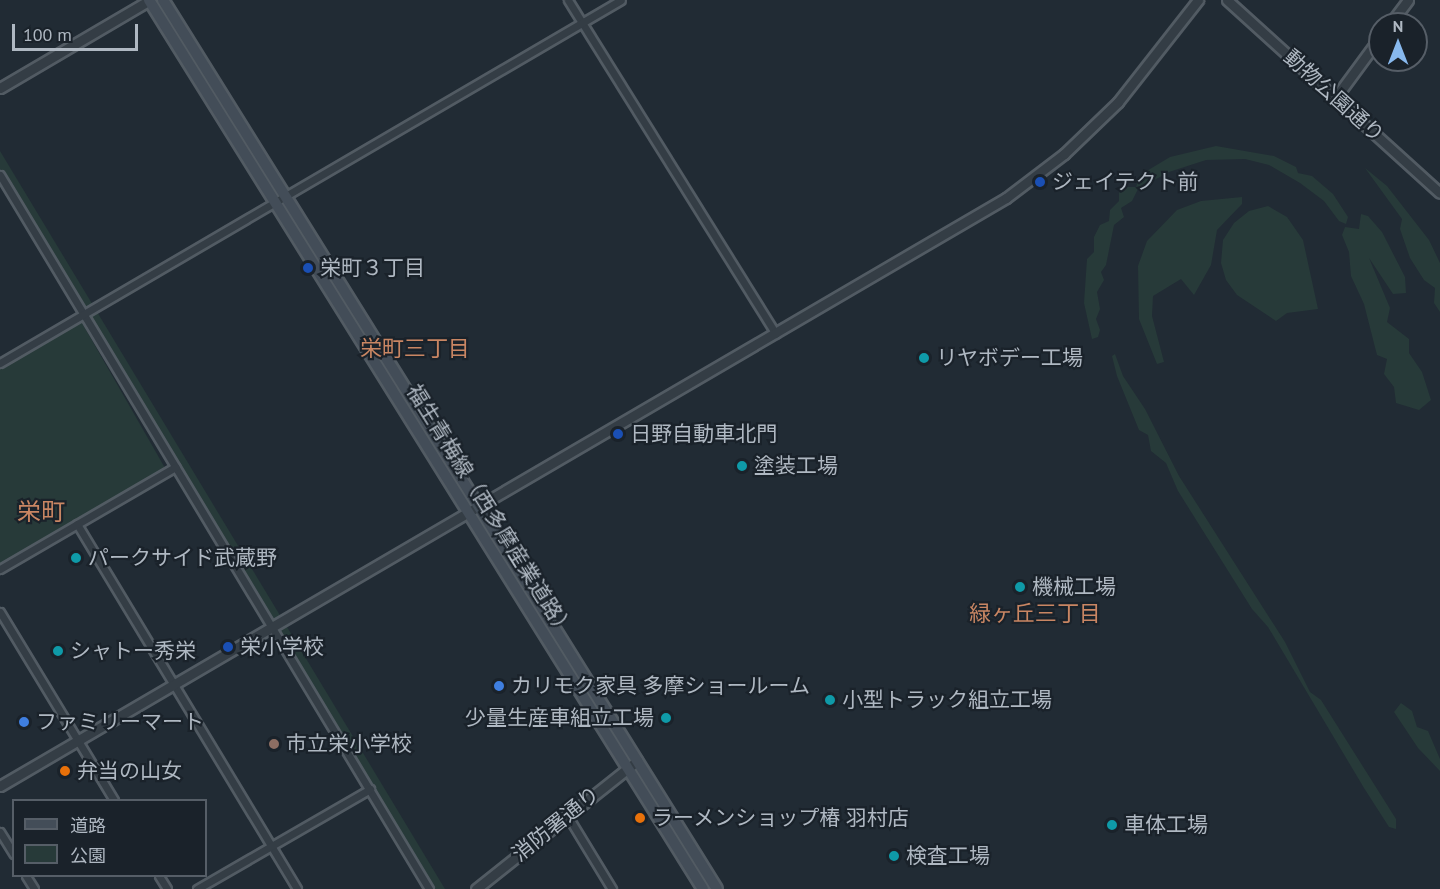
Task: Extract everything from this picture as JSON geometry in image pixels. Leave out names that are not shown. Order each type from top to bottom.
[{"type":"main road","name":"福生青梅線（西多摩産業道路）","points":[[149,0],[703,889]]},
{"type":"main road","name":"福生青梅線（西多摩産業道路）","points":[[163,0],[717,889]]},
{"type":"main road","points":[[212,102],[223,95]]},
{"type":"street","points":[[0,88],[149,0]]},
{"type":"street","points":[[568,0],[776,334]]},
{"type":"street","points":[[0,363],[621,0]]},
{"type":"street","points":[[0,786],[984,213],[1050,165],[1118,102],[1198,0]]},
{"type":"street","name":"動物公園通り","points":[[1227,0],[1440,193]]},
{"type":"street","points":[[1336,97],[1368,53]]},
{"type":"street","points":[[0,175],[429,889]]},
{"type":"street","points":[[0,569],[175,467]]},
{"type":"street","points":[[77,524],[297,889]]},
{"type":"street","points":[[0,612],[113,799]]},
{"type":"street","name":"消防署通り","points":[[476,889],[627,767],[638,761]]},
{"type":"street","points":[[197,889],[370,789]]},
{"type":"street","points":[[567,815],[612,889]]},
{"type":"street","points":[[0,832],[12,851]]},
{"type":"green space","points":[[1216,146],[1274,156],[1296,167],[1298,173],[1312,176],[1333,194],[1348,217],[1346,224],[1339,221],[1324,201],[1300,183],[1269,165],[1245,159],[1206,160],[1169,172],[1138,189],[1132,201],[1121,208],[1124,217],[1114,225],[1106,265],[1101,272],[1104,280],[1097,292],[1100,309],[1096,319],[1100,330],[1098,337],[1092,339],[1084,303],[1087,259],[1094,252],[1094,237],[1100,225],[1109,221],[1110,210],[1119,201],[1119,193],[1124,187],[1136,187],[1140,175],[1170,157]]},
{"type":"green space","points":[[0,151],[445,889],[433,889],[0,169]]},
{"type":"green space","points":[[1365,168],[1387,186],[1429,240],[1440,263],[1440,312],[1434,303],[1435,288],[1424,280],[1410,258],[1400,229],[1402,219]]},
{"type":"green space","points":[[1242,197],[1242,204],[1217,230],[1211,265],[1194,295],[1181,279],[1153,296],[1152,316],[1164,362],[1157,364],[1139,319],[1138,266],[1147,241],[1177,210],[1201,201]]},
{"type":"green space","points":[[1268,206],[1287,217],[1303,240],[1318,309],[1287,313],[1276,321],[1237,295],[1226,280],[1221,263],[1223,240],[1234,223],[1249,211]]},
{"type":"green space","points":[[1361,214],[1368,216],[1382,232],[1405,277],[1406,293],[1393,294],[1369,258],[1390,308],[1387,322],[1409,339],[1409,353],[1422,372],[1431,400],[1419,410],[1396,403],[1394,387],[1384,374],[1387,359],[1377,355],[1364,304],[1351,276],[1349,252],[1342,235],[1345,227],[1359,229]]},
{"type":"green space","points":[[76,322],[82,323],[165,468],[0,565],[0,367]]},
{"type":"green space","points":[[1115,354],[1123,376],[1145,409],[1179,476],[1285,642],[1310,692],[1321,700],[1396,819],[1396,829],[1389,827],[1364,788],[1268,627],[1252,609],[1178,491],[1166,463],[1151,451],[1148,435],[1139,430],[1117,376],[1112,356]]},
{"type":"green space","points":[[1401,703],[1412,711],[1417,727],[1428,731],[1440,759],[1440,771],[1418,748],[1394,712]]},
{"type":"place","name":"ジェイテクト前","points":[[1040,182]]},
{"type":"place","name":"栄町３丁目","points":[[308,268]]},
{"type":"place","name":"リヤボデー工場","points":[[924,358]]},
{"type":"place","name":"日野自動車北門","points":[[618,434]]},
{"type":"place","name":"塗装工場","points":[[742,466]]},
{"type":"place","name":"パークサイド武蔵野","points":[[76,558]]},
{"type":"place","name":"機械工場","points":[[1020,587]]},
{"type":"place","name":"栄小学校","points":[[228,647]]},
{"type":"place","name":"シャトー秀栄","points":[[58,651]]},
{"type":"place","name":"カリモク家具 多摩ショールーム","points":[[499,686]]},
{"type":"place","name":"小型トラック組立工場","points":[[830,700]]},
{"type":"place","name":"少量生産車組立工場","points":[[666,718]]},
{"type":"place","name":"ファミリーマート","points":[[24,722]]},
{"type":"place","name":"市立栄小学校","points":[[274,744]]},
{"type":"place","name":"弁当の山女","points":[[65,771]]},
{"type":"place","name":"ラーメンショップ椿 羽村店","points":[[640,818]]},
{"type":"place","name":"車体工場","points":[[1112,825]]},
{"type":"place","name":"検査工場","points":[[894,856]]},
{"type":"district","name":"栄町三丁目","points":[[415,349]]},
{"type":"district","name":"栄町","points":[[41,512]]},
{"type":"district","name":"緑ヶ丘三丁目","points":[[1035,614]]}]
